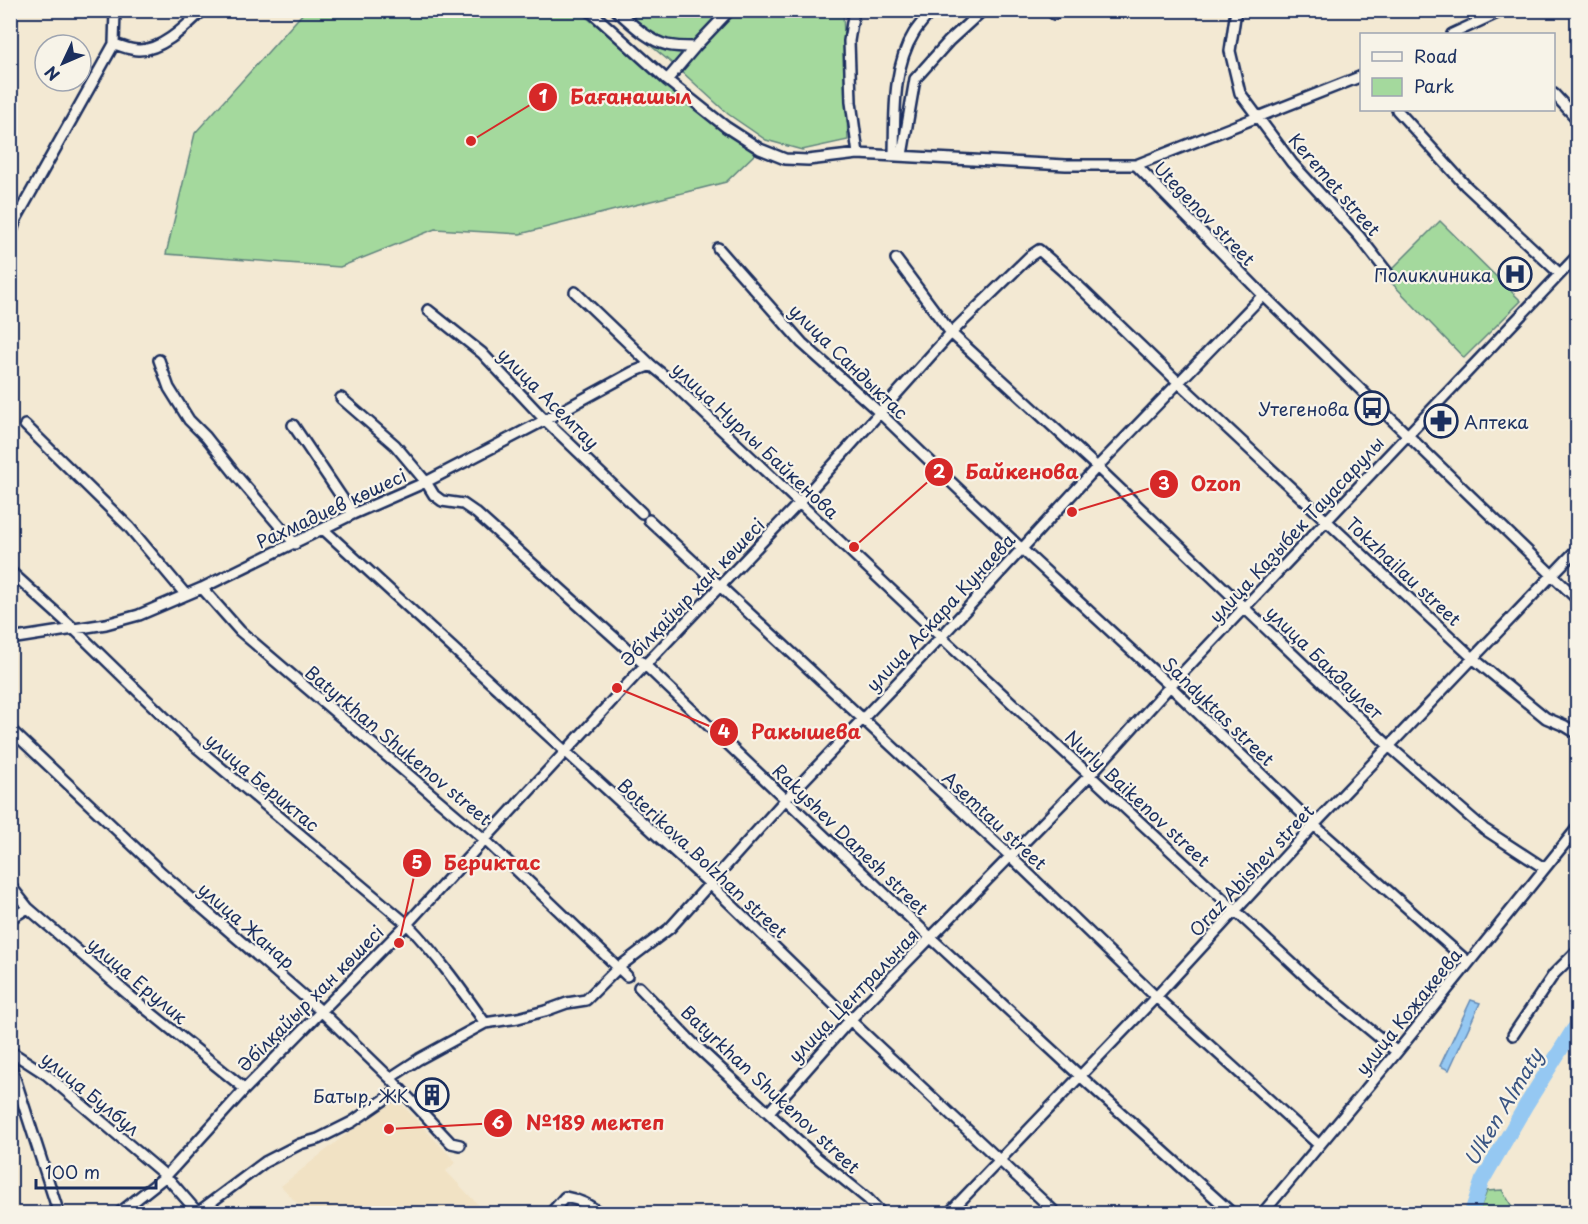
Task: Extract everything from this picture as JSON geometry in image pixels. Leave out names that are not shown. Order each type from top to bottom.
[{"type":"street","points":[[10,237],[15,219],[114,44],[115,10]]},
{"type":"street","points":[[114,44],[138,50],[153,47],[176,34],[203,10]]},
{"type":"street","name":"Utegenov street","points":[[589,10],[667,80],[734,133],[760,149],[785,159],[808,160],[858,154],[1066,165],[1136,165],[1263,295],[1578,600]]},
{"type":"street","points":[[616,10],[660,43],[679,47],[695,46]]},
{"type":"street","points":[[667,80],[695,46],[730,10]]},
{"type":"street","points":[[854,10],[849,41],[851,102],[858,154]]},
{"type":"street","points":[[898,155],[896,95],[900,63],[914,33],[931,10]]},
{"type":"street","points":[[898,155],[915,79],[949,41],[983,10]]},
{"type":"street","points":[[1051,10],[1054,14],[1059,10]]},
{"type":"street","name":"Keremet street","points":[[1236,10],[1230,51],[1240,93],[1292,163],[1359,236],[1387,272]]},
{"type":"street","points":[[1454,33],[1504,10]]},
{"type":"street","points":[[1136,165],[1360,77]]},
{"type":"street","points":[[1555,95],[1578,120]]},
{"type":"street","points":[[1398,111],[1466,186],[1560,274]]},
{"type":"street","name":"улица Сандыктас","points":[[718,248],[802,343],[936,467]]},
{"type":"street","name":"Әбілқайыр хан көшесі","points":[[118,1214],[166,1176],[244,1089],[407,924],[645,665],[799,503],[951,333],[1030,256],[1039,250]]},
{"type":"street","name":"Tokzhailau street","points":[[1039,250],[1474,658],[1545,718],[1578,734]]},
{"type":"street","name":"улица Казыбек Тауасарулы","points":[[1090,775],[1170,686],[1578,255]]},
{"type":"street","name":"улица Бакдаулет","points":[[896,259],[951,333],[1097,467],[1390,747],[1484,829],[1544,868]]},
{"type":"street","name":"улица Нурлы Байкенова","points":[[575,292],[941,637]]},
{"type":"street","name":"улица Аскара Кунаева","points":[[390,1078],[419,1059],[485,1023],[518,1018],[567,1003],[586,1000],[619,967],[670,928],[785,800],[941,637],[1097,467],[1263,295]]},
{"type":"street","name":"улица Асемтау","points":[[428,310],[482,353],[545,420],[646,516]]},
{"type":"street","points":[[159,360],[169,388],[189,420],[206,437],[295,544]]},
{"type":"street","name":"Рахмадиев көшесі","points":[[10,639],[106,624],[139,615],[186,595],[353,514],[426,482],[633,372],[651,365]]},
{"type":"street","name":"Rakyshev Danesh street","points":[[341,398],[395,445],[434,495],[442,501],[463,504],[476,513],[645,665],[931,938],[1233,1214]]},
{"type":"street","points":[[25,425],[129,527],[186,595]]},
{"type":"street","points":[[293,425],[353,514]]},
{"type":"street","name":"Sandyktas street","points":[[949,480],[1170,686],[1314,825],[1468,962]]},
{"type":"street","name":"Asemtau street","points":[[646,516],[1010,856],[1155,997],[1319,1145]]},
{"type":"street","name":"Boterikova Bolzhan street","points":[[323,529],[710,884],[850,1020],[1057,1214]]},
{"type":"street","name":"Oraz Abishev street","points":[[948,1214],[1578,548]]},
{"type":"street","name":"улица Бериктас","points":[[10,571],[73,628],[189,741],[407,924],[428,946],[485,1023]]},
{"type":"street","name":"Batyrkhan Shukenov street","points":[[202,588],[240,631],[484,839],[627,975]]},
{"type":"street","name":"Nurly Baikenov street","points":[[941,637],[1312,982],[1397,1052]]},
{"type":"street","name":"улица Жанар","points":[[10,729],[162,873],[321,1011],[390,1078],[451,1143],[460,1145]]},
{"type":"street","name":"улица Центральная","points":[[769,1112],[850,1020],[1090,775]]},
{"type":"street","name":"улица Кожакеева","points":[[1262,1214],[1397,1052],[1578,827]]},
{"type":"street","name":"улица Ерулик","points":[[10,885],[28,908],[130,996],[244,1089]]},
{"type":"street","points":[[10,919],[28,908]]},
{"type":"street","points":[[1513,1035],[1554,974],[1578,950]]},
{"type":"street","name":"Batyrkhan Shukenov street","points":[[639,987],[693,1043],[816,1157],[868,1199],[882,1214]]},
{"type":"street","name":"улица Булбул","points":[[10,1051],[47,1075],[166,1176],[199,1213]]},
{"type":"street","name":"улица Булбул","points":[[10,1063],[59,1214]]},
{"type":"street","points":[[199,1213],[265,1162],[300,1144],[318,1139],[347,1125],[400,1089]]},
{"type":"street","points":[[550,1214],[566,1197],[573,1198],[600,1214]]},
{"type":"shaded area","points":[[394,1096],[456,1162],[446,1171],[486,1213],[306,1213],[281,1186]]},
{"type":"green space","points":[[305,11],[578,11],[760,149],[726,182],[520,234],[435,229],[340,267],[166,254],[195,133]]},
{"type":"green space","points":[[609,11],[843,11],[848,140],[802,150],[766,140],[728,114],[680,70]]},
{"type":"green space","points":[[1440,221],[1521,301],[1464,358],[1385,276]]},
{"type":"green space","points":[[1502,1190],[1516,1213],[1478,1213],[1487,1191]]},
{"type":"water","points":[[1471,1000],[1480,1003],[1449,1070],[1440,1066]]},
{"type":"waterway","name":"Ulken Almaty","points":[[1471,1214],[1482,1181],[1526,1105],[1578,1024]]},
{"type":"place","name":"Бағанашыл","points":[[471,141]]},
{"type":"place","name":"Поликлиника","points":[[1515,274]]},
{"type":"place","name":"Утегенова","points":[[1372,408]]},
{"type":"place","name":"Аптека","points":[[1441,421]]},
{"type":"place","name":"Ozon","points":[[1072,512]]},
{"type":"place","name":"Байкенова","points":[[854,547]]},
{"type":"place","name":"Ракышева","points":[[617,688]]},
{"type":"place","name":"Бериктас","points":[[399,943]]},
{"type":"place","name":"Батыр, ЖК","points":[[432,1095]]},
{"type":"place","name":"№189 мектеп","points":[[389,1129]]}]
